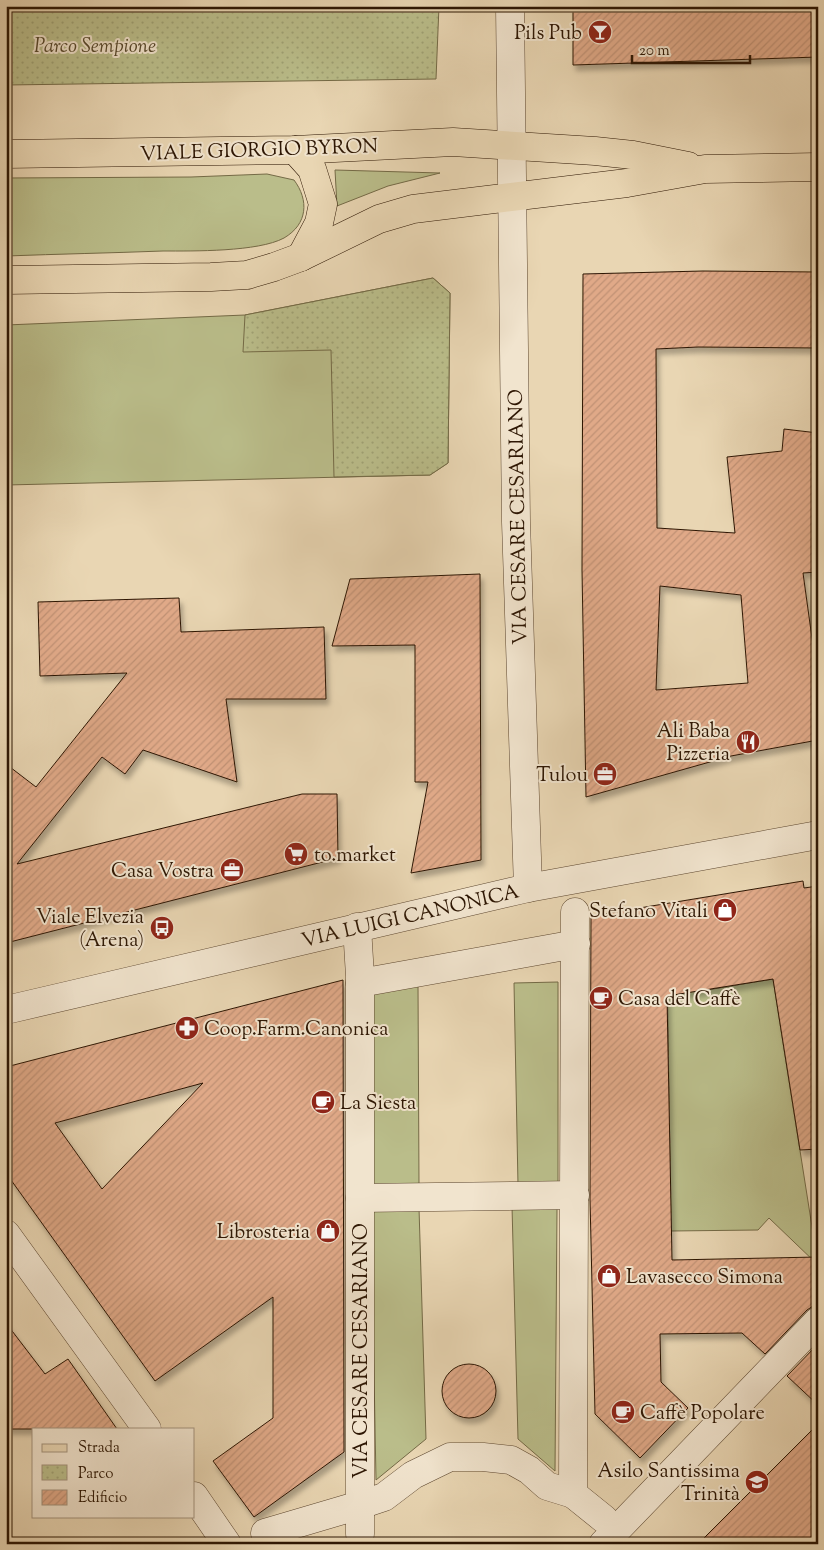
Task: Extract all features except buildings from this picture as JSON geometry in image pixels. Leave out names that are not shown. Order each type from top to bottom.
[{"type":"main road","name":"VIALE GIORGIO BYRON","points":[[6,154],[295,150],[452,142],[512,145],[633,156],[705,169]]},
{"type":"main road","points":[[295,150],[312,170],[323,204],[319,223],[301,257]]},
{"type":"main road","points":[[6,280],[247,275],[274,268],[379,219],[414,208],[626,183],[705,169],[818,167]]},
{"type":"street","name":"VIA CESARE CESARIANO","points":[[510,6],[516,522],[528,888]]},
{"type":"street","name":"VIA LUIGI CANONICA","points":[[6,1010],[528,888],[818,835]]},
{"type":"street","points":[[573,1494],[575,912]]},
{"type":"street","name":"VIA CESARE CESARIANO","points":[[357,927],[360,982],[360,1534]]},
{"type":"street","points":[[360,982],[576,944]]},
{"type":"street","name":"VIA CESARE CESARIANO","points":[[360,1198],[574,1195]]},
{"type":"street","points":[[6,1234],[146,1428]]},
{"type":"street","points":[[603,1531],[818,1321]]},
{"type":"street","name":"VIA CESARE CESARIANO","points":[[265,1533],[384,1497],[413,1475],[450,1457],[483,1457],[511,1460],[529,1470],[547,1486],[573,1494],[603,1531]]},
{"type":"street","points":[[195,1497],[227,1544]]},
{"type":"green space","name":"Parco Sempione","points":[[6,6],[439,6],[436,79],[6,85]]},
{"type":"green space","points":[[335,170],[440,173],[388,186],[337,206]]},
{"type":"green space","points":[[267,174],[294,180],[304,203],[302,219],[298,226],[284,238],[273,243],[225,250],[6,256],[6,178],[191,177]]},
{"type":"green space","points":[[433,278],[450,293],[448,463],[430,475],[6,485],[6,325],[245,315]]},
{"type":"green space","points":[[433,278],[450,293],[448,463],[430,475],[334,477],[331,350],[243,352],[245,315]]},
{"type":"green space","points":[[667,962],[701,991],[773,979],[818,1265],[769,1218],[758,1230],[671,1231]]},
{"type":"green space","points":[[558,982],[558,1184],[518,1185],[514,983]]},
{"type":"green space","points":[[372,984],[418,984],[419,1184],[373,1185]]},
{"type":"green space","points":[[512,1206],[557,1208],[555,1471],[518,1439]]},
{"type":"green space","points":[[419,1208],[426,1439],[376,1480],[371,1210]]},
{"type":"place","name":"Pils Pub","points":[[600,32]]},
{"type":"place","name":"Ali Baba Pizzeria","points":[[748,742]]},
{"type":"place","name":"Tulou","points":[[605,774]]},
{"type":"place","name":"to.market","points":[[296,854]]},
{"type":"place","name":"Casa Vostra","points":[[232,870]]},
{"type":"place","name":"Stefano Vitali","points":[[725,910]]},
{"type":"place","name":"Viale Elvezia (Arena)","points":[[162,928]]},
{"type":"place","name":"Casa del Caffè","points":[[601,998]]},
{"type":"place","name":"Coop.Farm.Canonica","points":[[187,1028]]},
{"type":"place","name":"La Siesta","points":[[323,1102]]},
{"type":"place","name":"Librosteria","points":[[328,1231]]},
{"type":"place","name":"Lavasecco Simona","points":[[609,1276]]},
{"type":"place","name":"Caffè Popolare","points":[[623,1412]]},
{"type":"place","name":"Asilo Santissima Trinità","points":[[757,1482]]}]
